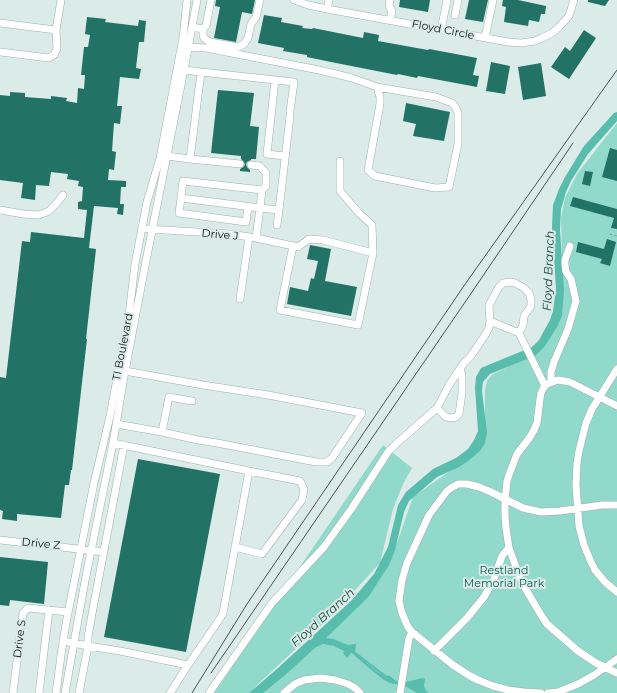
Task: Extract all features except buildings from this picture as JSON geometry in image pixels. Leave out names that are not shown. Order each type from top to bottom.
[{"type":"street","points":[[0,52],[49,58],[54,55],[57,49],[56,30],[60,0]]},
{"type":"street","name":"TI Boulevard","points":[[65,693],[91,550],[113,443],[125,371],[184,70],[187,0]]},
{"type":"street","name":"TI Boulevard","points":[[56,693],[68,612],[94,483],[109,422],[128,323],[135,264],[142,229],[185,47],[192,27],[197,0]]},
{"type":"street","points":[[211,0],[206,26],[203,29],[203,36],[210,42],[238,47],[244,44],[248,38],[251,24],[256,17],[260,0]]},
{"type":"street","name":"Floyd Circle","points":[[294,0],[327,9],[485,38],[521,43],[535,41],[552,33],[565,22],[569,16],[574,0]]},
{"type":"street","points":[[327,9],[329,0]]},
{"type":"street","points":[[390,0],[389,6],[392,11],[390,20]]},
{"type":"street","points":[[441,30],[447,0]]},
{"type":"street","points":[[455,15],[458,0]]},
{"type":"street","points":[[485,38],[493,0]]},
{"type":"street","points":[[0,23],[56,30]]},
{"type":"street","points":[[192,27],[203,29]]},
{"type":"street","points":[[185,47],[206,48],[319,70],[378,86],[436,97],[452,103],[458,113],[458,144],[449,187],[435,188],[374,176],[368,170],[380,104],[378,86]]},
{"type":"street","points":[[184,70],[294,82],[278,225]]},
{"type":"street","points":[[190,159],[201,72]]},
{"type":"street","points":[[275,80],[267,154],[285,156]]},
{"type":"street","points":[[167,156],[240,164]]},
{"type":"street","points":[[340,161],[340,191],[359,213],[372,225],[373,253],[358,325],[280,310],[295,246],[309,239],[323,240],[373,253]]},
{"type":"street","points":[[240,299],[260,208],[262,190],[266,186],[266,173],[260,166],[250,165]]},
{"type":"street","points":[[248,206],[246,222],[179,213],[183,181],[262,190]]},
{"type":"street","points":[[0,210],[39,215],[49,211],[63,195]]},
{"type":"street","points":[[181,198],[279,210]]},
{"type":"street","name":"Drive J","points":[[142,229],[230,234],[295,246]]},
{"type":"street","points":[[570,246],[565,260],[565,265],[566,272],[571,279],[576,301],[568,329],[554,362],[548,384],[541,393],[537,423],[530,437],[517,454],[507,481],[505,500],[506,528],[509,548],[520,578],[547,624],[578,651],[596,663],[617,673]]},
{"type":"street","points":[[209,693],[272,604],[324,547],[352,508],[388,452],[437,408],[460,368],[471,356],[489,328],[489,305],[499,287],[503,283],[515,283],[524,288],[531,300],[531,306],[524,316],[523,325],[519,333]]},
{"type":"street","points":[[490,321],[519,333],[533,362],[548,384]]},
{"type":"street","points":[[437,408],[446,417],[456,417],[459,414],[462,393],[462,375],[460,368]]},
{"type":"street","points":[[617,369],[592,409],[586,423],[579,451],[576,474],[577,509],[579,526],[584,545],[591,562],[600,576],[617,592]]},
{"type":"street","points":[[116,424],[316,462],[326,462],[332,458],[362,413],[268,395],[203,386],[125,371]]},
{"type":"street","points":[[548,384],[558,380],[570,382],[617,406]]},
{"type":"street","points":[[162,432],[169,397],[192,401]]},
{"type":"street","points":[[113,443],[300,481],[304,489],[302,500],[262,554],[235,548]]},
{"type":"street","points":[[79,693],[88,646],[92,614],[124,445]]},
{"type":"street","points":[[170,693],[223,613],[249,471]]},
{"type":"street","points":[[541,693],[508,690],[485,683],[467,674],[434,651],[412,632],[400,609],[399,601],[400,586],[407,563],[427,519],[447,491],[458,484],[467,484],[479,487],[523,508],[542,512],[602,505],[617,505]]},
{"type":"street","name":"Drive Z","points":[[0,540],[81,548],[104,552]]},
{"type":"street","points":[[434,651],[467,618],[484,597],[494,579],[502,556],[509,548]]},
{"type":"street","name":"Drive S","points":[[13,693],[23,613],[28,608],[68,612]]},
{"type":"street","points":[[39,693],[49,610]]},
{"type":"street","points":[[401,687],[409,638],[412,632]]},
{"type":"street","points":[[63,641],[188,665]]},
{"type":"street","points":[[548,693],[566,692],[617,659]]},
{"type":"street","points":[[284,693],[299,682],[321,678],[348,684],[356,688],[360,693]]},
{"type":"path","points":[[610,234],[617,236]]},
{"type":"green space","name":"Restland Memorial Park","points":[[617,123],[617,693],[263,693],[363,601],[382,574],[398,540],[413,497],[474,454],[485,439],[485,390],[487,381],[493,374],[538,353],[563,297],[561,218],[565,198],[577,174]]},
{"type":"green space","points":[[383,445],[412,468],[403,484],[393,509],[380,563],[333,614],[250,693],[214,693]]},
{"type":"shaded area","points":[[617,112],[617,121],[588,154],[571,181],[561,209],[560,230],[564,290],[562,316],[557,327],[545,346],[535,356],[490,374],[483,382],[482,391],[487,432],[485,443],[480,451],[468,461],[459,467],[437,477],[409,501],[404,512],[395,550],[389,565],[369,596],[326,638],[348,645],[356,644],[355,652],[358,656],[379,673],[390,676],[396,681],[406,682],[423,678],[425,679],[424,686],[426,691],[429,693],[417,693],[405,686],[390,683],[370,669],[352,653],[347,658],[343,653],[344,651],[334,646],[323,644],[316,647],[263,693],[249,693],[352,600],[374,574],[388,547],[398,505],[406,492],[433,469],[456,458],[468,449],[478,431],[475,388],[476,377],[481,368],[532,347],[539,340],[550,320],[553,311],[556,289],[552,227],[553,205],[565,177],[584,146],[614,113]]},
{"type":"waterway","points":[[353,651],[384,675]]},
{"type":"tram line","points":[[192,693],[247,604],[468,280],[617,70]]},
{"type":"tram line","points":[[211,673],[573,143]]},
{"type":"water label","name":"Floyd Branch","points":[[549,271]]},
{"type":"water label","name":"Floyd Branch","points":[[323,618]]}]
